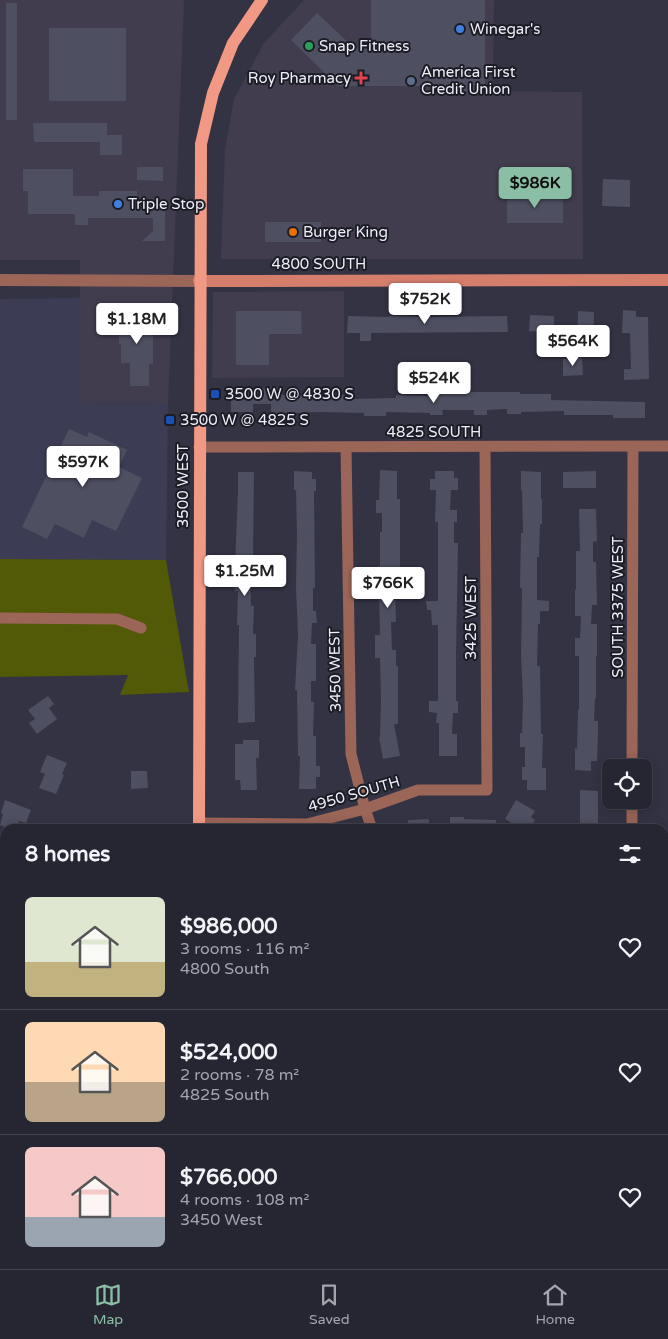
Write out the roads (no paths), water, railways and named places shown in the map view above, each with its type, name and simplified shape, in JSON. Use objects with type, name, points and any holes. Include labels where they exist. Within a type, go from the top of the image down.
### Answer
[{"type":"main road","name":"3500 WEST","points":[[199,824],[201,144],[213,93],[233,43],[262,0]]},
{"type":"main road","name":"4800 SOUTH","points":[[200,281],[668,280]]},
{"type":"street","name":"4800 SOUTH","points":[[0,280],[200,281]]},
{"type":"street","name":"SOUTH 3375 WEST","points":[[632,759],[633,446]]},
{"type":"street","name":"4825 SOUTH","points":[[199,447],[668,446]]},
{"type":"street","name":"3450 WEST","points":[[346,447],[352,754],[370,824]]},
{"type":"street","name":"3425 WEST","points":[[485,447],[487,790]]},
{"type":"street","points":[[0,618],[117,619],[141,628]]},
{"type":"street","name":"4950 SOUTH","points":[[307,824],[365,809],[418,790],[487,790]]},
{"type":"street","points":[[632,809],[632,824]]},
{"type":"place","name":"Winegar's","points":[[460,29]]},
{"type":"place","name":"Snap Fitness","points":[[309,46]]},
{"type":"place","name":"Roy Pharmacy","points":[[361,78]]},
{"type":"place","name":"America First Credit Union","points":[[411,81]]},
{"type":"place","name":"Triple Stop","points":[[118,204]]},
{"type":"place","name":"Burger King","points":[[293,232]]},
{"type":"place","name":"3500 W @ 4830 S","points":[[215,394]]},
{"type":"place","name":"3500 W @ 4825 S","points":[[170,420]]}]
